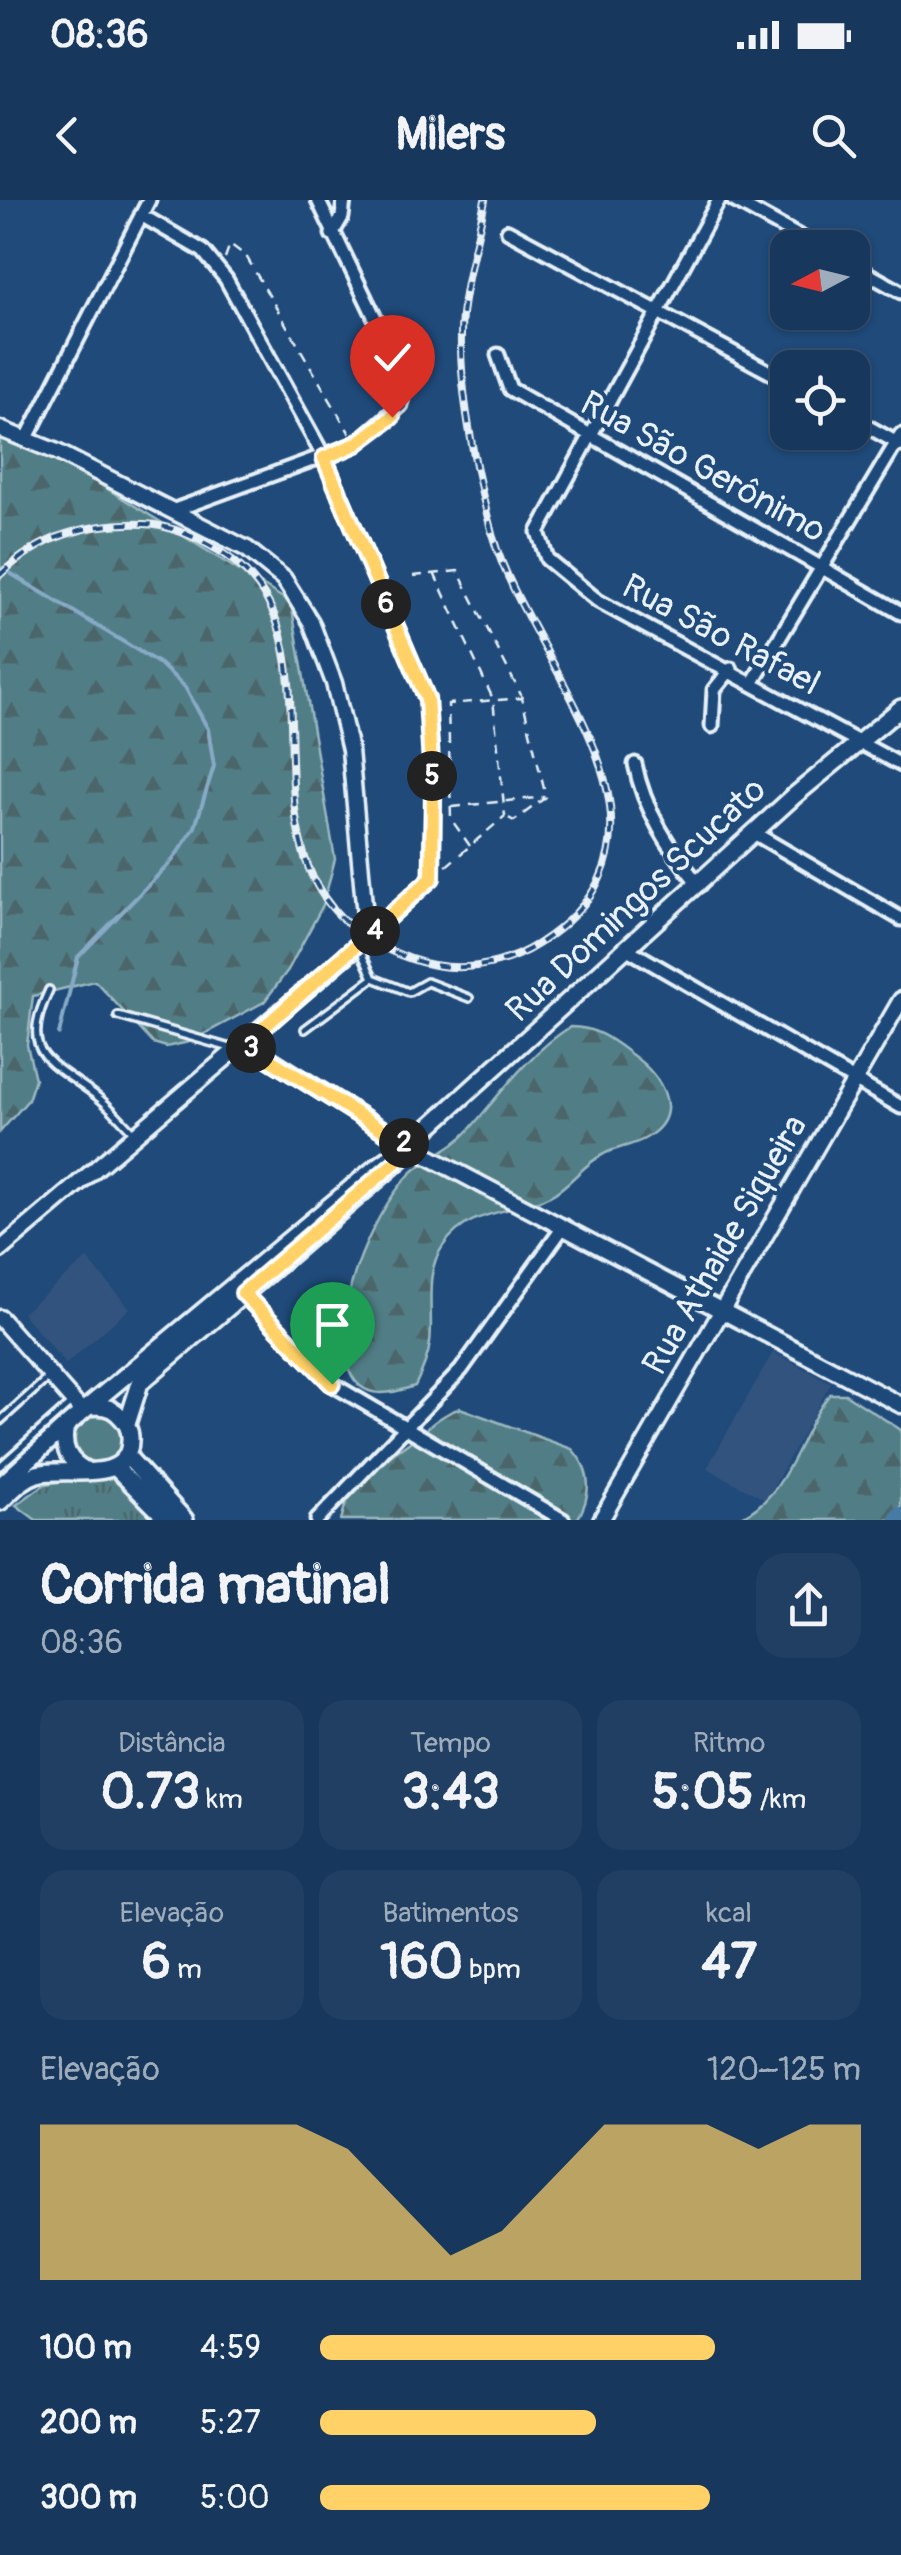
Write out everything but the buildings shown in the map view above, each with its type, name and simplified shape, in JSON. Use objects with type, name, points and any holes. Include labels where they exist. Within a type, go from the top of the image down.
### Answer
[{"type":"main road","name":"Rua Domingos Scucato","points":[[127,1424],[140,1383],[239,1289],[411,1144],[754,833],[901,708]]},
{"type":"main road","name":"Rua Domingos Scucato","points":[[81,1406],[239,1289]]},
{"type":"main road","points":[[0,1486],[66,1426],[81,1406],[111,1409],[127,1424],[130,1440],[121,1462]]},
{"type":"main road","points":[[66,1426],[64,1437],[69,1458],[86,1471]]},
{"type":"main road","points":[[0,1502],[23,1480],[36,1475],[86,1471],[121,1462]]},
{"type":"main road","points":[[121,1462],[168,1520]]},
{"type":"main road","points":[[121,1462],[185,1520]]},
{"type":"street","points":[[26,438],[149,200]]},
{"type":"street","points":[[172,511],[356,444],[401,405],[403,376],[318,200]]},
{"type":"street","points":[[332,234],[342,217],[344,200]]},
{"type":"street","points":[[593,438],[718,200]]},
{"type":"street","points":[[732,200],[787,230]]},
{"type":"street","points":[[0,1250],[241,1047],[432,878],[433,795],[427,699],[324,458],[226,278],[203,251],[140,216]]},
{"type":"street","points":[[508,230],[770,372]]},
{"type":"street","points":[[870,275],[901,292]]},
{"type":"street","name":"Rua São Gerônimo","points":[[498,354],[510,389],[901,613]]},
{"type":"street","points":[[753,682],[900,441],[870,427]]},
{"type":"street","points":[[0,428],[172,511],[259,559],[284,580],[311,622],[334,683],[350,750],[362,942]]},
{"type":"street","name":"Rua São Rafael","points":[[593,438],[538,532],[547,560],[598,600],[901,765]]},
{"type":"street","points":[[712,726],[714,690],[730,669]]},
{"type":"street","points":[[634,764],[640,792],[659,829],[699,885]]},
{"type":"street","points":[[754,833],[901,919]]},
{"type":"street","points":[[629,950],[901,1107]]},
{"type":"street","name":"Rua Athaide Siqueira","points":[[601,1520],[901,1000]]},
{"type":"street","points":[[241,1047],[411,1144],[901,1405]]},
{"type":"street","points":[[317,1520],[461,1370],[564,1226]]},
{"type":"street","points":[[239,1289],[332,1384],[404,1431],[563,1520]]},
{"type":"street","points":[[0,1318],[81,1406]]},
{"type":"lane","points":[[362,942],[373,978]]},
{"type":"lane","points":[[373,978],[409,992],[426,982],[469,998]]},
{"type":"lane","points":[[304,1030],[373,978]]},
{"type":"lane","points":[[48,990],[34,1022],[34,1036],[47,1063],[98,1096],[136,1135]]},
{"type":"lane","points":[[118,1016],[241,1047]]},
{"type":"lane","points":[[0,1421],[50,1376]]},
{"type":"lane","points":[[0,1466],[81,1406]]},
{"type":"path","points":[[226,278],[225,253],[230,244],[246,256],[356,444]]},
{"type":"path","points":[[413,576],[458,570],[522,698],[546,797]]},
{"type":"path","points":[[434,573],[494,699],[505,816]]},
{"type":"path","points":[[470,846],[451,819],[448,704],[522,698]]},
{"type":"path","points":[[451,808],[546,797]]},
{"type":"path","points":[[505,816],[514,821],[546,797]]},
{"type":"path","points":[[432,878],[505,816]]},
{"type":"shaded area","points":[[87,1259],[130,1308],[66,1364],[22,1313]]},
{"type":"shaded area","points":[[773,1352],[831,1383],[766,1500],[707,1468]]},
{"type":"green space","points":[[0,422],[291,603],[335,859],[323,905],[288,970],[264,1002],[189,1042],[166,1047],[153,1043],[95,981],[33,996],[27,1045],[35,1079],[28,1100],[0,1132]]},
{"type":"green space","points":[[570,1027],[603,1035],[651,1072],[665,1094],[667,1106],[659,1128],[636,1143],[597,1158],[550,1196],[479,1218],[454,1233],[433,1268],[430,1343],[415,1386],[387,1393],[362,1388],[350,1372],[344,1349],[344,1324],[356,1269],[380,1216],[409,1175],[462,1137],[529,1061]]},
{"type":"green space","points":[[830,1394],[845,1394],[901,1430],[901,1520],[736,1520],[769,1496],[781,1480]]},
{"type":"green space","points":[[460,1408],[572,1449],[588,1483],[586,1501],[577,1520],[341,1520],[352,1492],[369,1472],[436,1421]]},
{"type":"green space","points":[[98,1416],[114,1423],[121,1439],[114,1455],[98,1462],[82,1455],[75,1439],[82,1423]]},
{"type":"green space","points":[[113,1474],[163,1520],[36,1520],[16,1505],[45,1484]]},
{"type":"waterway","points":[[0,567],[160,664],[185,687],[208,729],[214,766],[195,827],[172,861],[78,957],[59,1034]]},
{"type":"railway","points":[[0,575],[48,541],[84,529],[123,524],[164,527],[221,552],[263,593],[283,644],[297,822],[313,877],[348,924],[411,959],[444,966],[492,963],[538,944],[587,900],[609,852],[609,800],[594,747],[513,587],[493,537],[474,456],[462,368],[462,315],[485,200]]},
{"type":"route","points":[[332,1384],[243,1293],[412,1148],[245,1044],[432,878],[433,795],[427,699],[324,458],[370,436],[392,417]]}]
